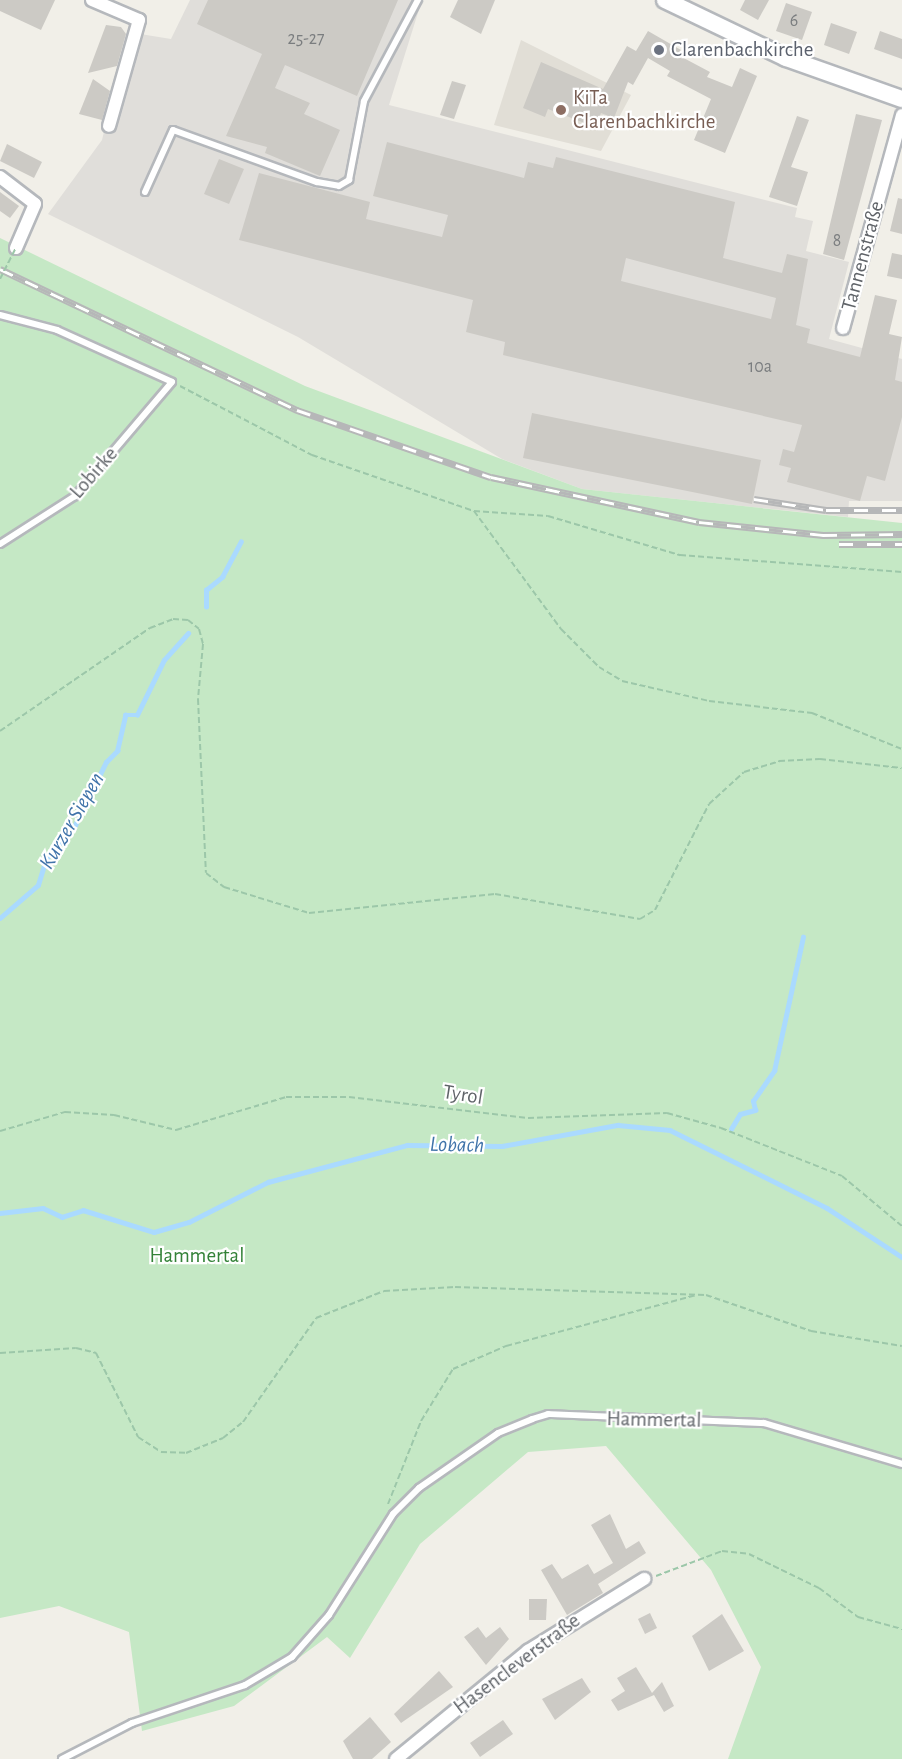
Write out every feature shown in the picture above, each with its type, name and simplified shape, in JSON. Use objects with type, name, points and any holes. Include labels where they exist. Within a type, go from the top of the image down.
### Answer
[{"type":"main road","points":[[665,0],[786,58],[902,99]]},
{"type":"street","points":[[92,0],[139,20],[109,126]]},
{"type":"street","name":"Tannenstraße","points":[[843,328],[902,115]]},
{"type":"street","points":[[0,177],[35,204],[16,248]]},
{"type":"street","name":"Hasencleverstraße","points":[[396,1759],[528,1651],[644,1580]]},
{"type":"lane","points":[[145,192],[173,130],[317,182],[339,186],[349,180],[364,101],[418,0]]},
{"type":"lane","points":[[0,315],[57,330],[172,382]]},
{"type":"lane","name":"Lobirke","points":[[0,544],[75,496],[172,382]]},
{"type":"lane","name":"Hammertal","points":[[62,1759],[132,1723],[245,1685],[292,1657],[329,1615],[393,1514],[419,1488],[498,1433],[532,1419],[548,1414],[764,1423],[902,1464]]},
{"type":"path","points":[[0,279],[16,248]]},
{"type":"path","points":[[172,382],[312,455],[474,511],[548,516],[680,555],[902,572]]},
{"type":"path","points":[[474,511],[561,628],[599,667],[622,681],[709,701],[812,713],[902,749]]},
{"type":"path","points":[[0,731],[150,628],[173,618],[188,620],[199,629],[203,644],[198,699],[206,873],[224,887],[309,913],[495,894],[640,919],[655,910],[709,804],[744,772],[779,761],[820,759],[902,768]]},
{"type":"path","name":"Tyrol","points":[[0,1131],[65,1112],[114,1115],[176,1131],[261,1101],[296,1096],[528,1118],[667,1113],[721,1128],[842,1176],[902,1226]]},
{"type":"path","points":[[0,1353],[76,1348],[96,1353],[138,1437],[162,1452],[186,1453],[223,1438],[243,1422],[316,1318],[357,1298],[455,1287],[699,1294],[811,1331],[902,1346]]},
{"type":"path","points":[[386,1509],[421,1421],[453,1369],[506,1347],[699,1294]]},
{"type":"path","points":[[644,1580],[735,1551],[819,1588],[858,1617],[902,1629]]},
{"type":"shaded area","points":[[190,0],[422,0],[389,105],[797,208],[795,217],[813,221],[806,251],[849,262],[829,339],[902,359],[902,501],[849,501],[848,517],[582,489],[502,459],[298,337],[48,214],[102,140],[128,32],[171,39]]},
{"type":"shaded area","name":"KiTa Clarenbachkirche","points":[[521,40],[631,95],[601,151],[494,125]]},
{"type":"green space","points":[[0,238],[305,386],[582,489],[902,523],[902,1759],[728,1759],[761,1667],[711,1570],[606,1446],[528,1452],[420,1544],[350,1658],[327,1637],[234,1706],[142,1731],[129,1632],[59,1606],[0,1618]]},
{"type":"building","points":[[0,0],[55,0],[41,30],[0,11]]},
{"type":"building","points":[[208,0],[398,0],[357,96],[285,65],[275,88],[310,103],[304,114],[340,130],[320,176],[265,153],[267,147],[226,136],[262,54],[197,24]]},
{"type":"building","points":[[458,0],[495,0],[481,34],[450,17]]},
{"type":"building","points":[[745,0],[769,0],[758,20],[740,10]]},
{"type":"building","points":[[786,3],[812,12],[802,40],[776,31]]},
{"type":"building","points":[[831,23],[857,32],[849,54],[824,45]]},
{"type":"building","points":[[106,25],[121,27],[126,34],[117,66],[88,73]]},
{"type":"building","points":[[648,31],[681,50],[678,55],[710,72],[707,77],[732,87],[740,68],[757,76],[725,153],[694,140],[711,99],[667,76],[670,71],[648,58],[633,85],[628,82],[614,118],[601,113],[595,127],[548,109],[545,117],[523,108],[541,62],[603,89],[627,46],[636,51]]},
{"type":"building","points":[[880,31],[902,39],[902,59],[874,49]]},
{"type":"building","points":[[93,79],[110,91],[102,120],[79,114]]},
{"type":"building","points":[[452,81],[466,85],[454,119],[440,115]]},
{"type":"building","points":[[856,114],[882,120],[844,260],[823,254]]},
{"type":"building","points":[[797,116],[809,120],[791,167],[808,172],[797,206],[769,197]]},
{"type":"building","points":[[387,142],[524,178],[528,162],[553,168],[556,157],[735,202],[723,258],[782,273],[787,254],[808,259],[796,325],[810,329],[807,343],[860,357],[875,295],[897,300],[889,334],[902,337],[895,380],[902,382],[902,417],[885,481],[867,476],[860,501],[787,482],[791,468],[779,465],[783,449],[794,452],[802,425],[503,355],[505,342],[466,332],[473,300],[239,240],[259,173],[370,202],[366,219],[442,237],[448,215],[373,196]],"holes":[[[626,258],[776,298],[771,319],[621,281]]]},
{"type":"building","points":[[7,144],[42,162],[34,178],[0,161]]},
{"type":"building","points":[[219,159],[244,169],[229,204],[204,194]]},
{"type":"building","points":[[0,192],[19,206],[10,218],[0,211]]},
{"type":"building","points":[[898,198],[902,199],[902,234],[890,231]]},
{"type":"building","points":[[892,253],[902,255],[902,279],[887,276]]},
{"type":"building","points":[[532,413],[761,460],[752,504],[523,458]]},
{"type":"building","points":[[610,1514],[626,1549],[639,1541],[646,1553],[598,1584],[603,1593],[567,1615],[541,1570],[552,1564],[562,1579],[588,1564],[594,1574],[613,1563],[591,1525]]},
{"type":"building","points":[[529,1599],[547,1599],[546,1620],[529,1620]]},
{"type":"building","points":[[650,1613],[657,1628],[645,1634],[638,1619]]},
{"type":"building","points":[[722,1614],[744,1651],[709,1671],[692,1636]]},
{"type":"building","points":[[478,1627],[486,1638],[500,1627],[509,1639],[486,1665],[464,1637]]},
{"type":"building","points":[[636,1667],[652,1693],[662,1682],[674,1706],[664,1712],[654,1695],[618,1711],[611,1700],[625,1691],[617,1678]]},
{"type":"building","points":[[439,1671],[453,1687],[401,1723],[394,1714]]},
{"type":"building","points":[[582,1678],[591,1692],[555,1720],[542,1699]]},
{"type":"building","points":[[370,1717],[391,1742],[372,1759],[353,1759],[343,1741]]},
{"type":"building","points":[[503,1720],[513,1734],[480,1757],[470,1743]]},
{"type":"waterway","name":"Kurzer Siepen","points":[[206,607],[206,590],[222,577],[241,542]]},
{"type":"waterway","name":"Kurzer Siepen","points":[[0,918],[38,885],[46,859],[75,825],[106,762],[117,751],[125,715],[137,715],[164,660],[188,633]]},
{"type":"waterway","points":[[731,1129],[740,1114],[755,1110],[753,1101],[774,1071],[803,937]]},
{"type":"waterway","name":"Lobach","points":[[0,1213],[43,1208],[62,1217],[83,1210],[154,1232],[189,1222],[268,1182],[407,1145],[502,1146],[618,1125],[670,1130],[827,1208],[902,1257]]},
{"type":"railway","points":[[0,269],[297,410],[491,477],[699,522],[823,535],[902,534]]},
{"type":"railway","points":[[754,499],[826,510],[902,510]]},
{"type":"railway","points":[[839,544],[902,544]]},
{"type":"place","name":"Clarenbachkirche","points":[[659,50]]},
{"type":"place","name":"KiTa Clarenbachkirche","points":[[561,110]]}]
